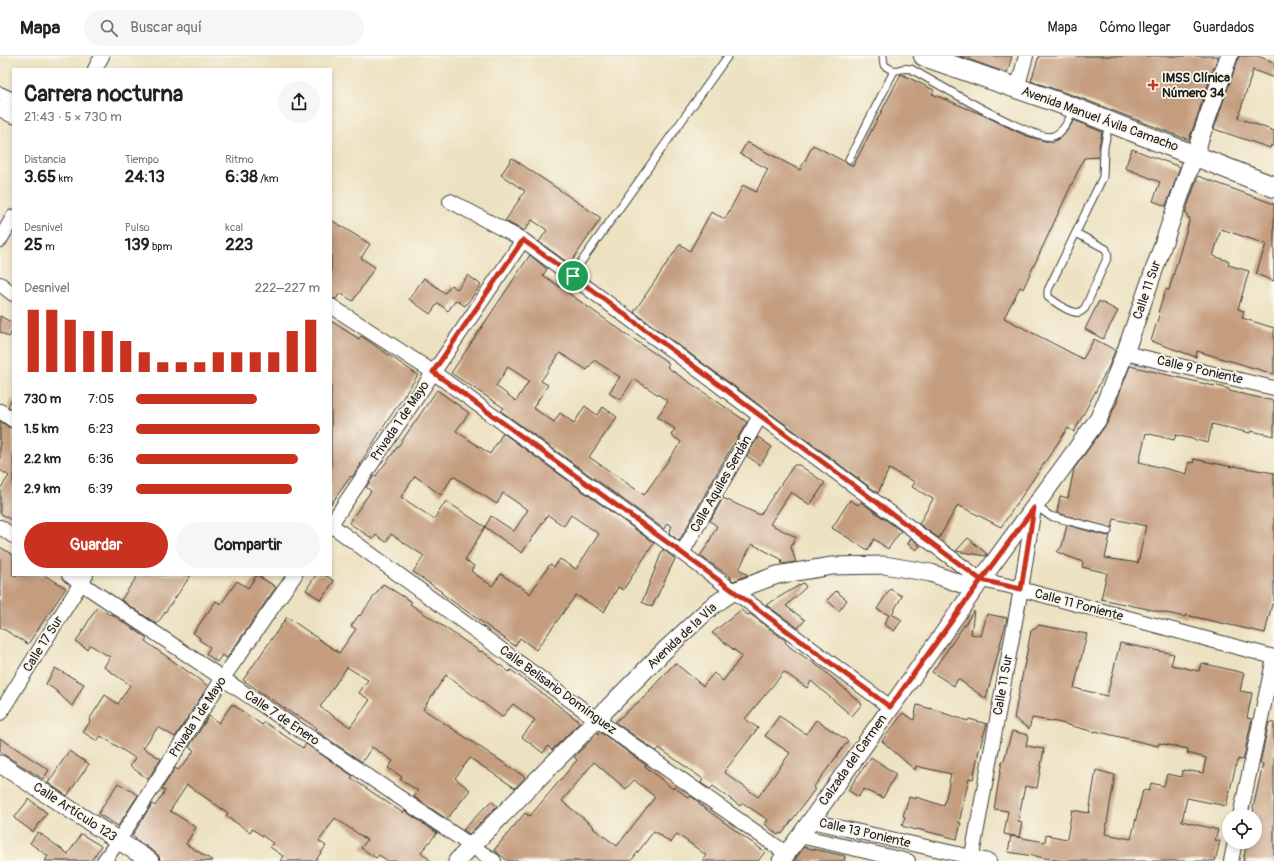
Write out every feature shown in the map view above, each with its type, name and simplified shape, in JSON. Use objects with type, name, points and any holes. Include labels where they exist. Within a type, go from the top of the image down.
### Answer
[{"type":"main road","name":"Avenida Manuel Ávila Camacho","points":[[924,56],[1074,108],[1274,187]]},
{"type":"street","points":[[96,68],[102,56]]},
{"type":"street","points":[[1017,89],[1026,56]]},
{"type":"street","name":"Calle 11 Sur","points":[[1023,523],[1099,418],[1125,353],[1229,56]]},
{"type":"street","points":[[0,94],[12,100]]},
{"type":"street","points":[[0,109],[12,115]]},
{"type":"street","name":"Calle 11 Poniente","points":[[450,201],[523,240],[573,276],[760,416],[978,584],[1021,589],[1274,657]]},
{"type":"street","points":[[0,240],[12,220]]},
{"type":"street","name":"Privada 1 de Mayo","points":[[332,523],[523,240]]},
{"type":"street","points":[[0,284],[12,293]]},
{"type":"street","points":[[332,307],[433,372],[734,591],[890,707]]},
{"type":"street","name":"Calle 9 Poniente","points":[[1125,353],[1274,388]]},
{"type":"street","points":[[0,411],[12,419]]},
{"type":"street","name":"Calle Aquiles Serdán","points":[[682,553],[760,416]]},
{"type":"street","name":"Calle 11 Sur","points":[[971,859],[1035,507]]},
{"type":"street","name":"Calzada del Carmen","points":[[784,857],[1023,523]]},
{"type":"street","name":"Calle Belisario Domínguez","points":[[332,525],[784,857]]},
{"type":"street","points":[[0,527],[12,535]]},
{"type":"street","name":"Avenida de la Vía","points":[[457,861],[665,650],[707,610],[734,591],[777,575],[832,566],[884,565],[931,573],[978,584]]},
{"type":"street","name":"Calle 7 de Enero","points":[[73,576],[84,579],[223,678],[494,861]]},
{"type":"street","name":"Privada 1 de Mayo","points":[[104,861],[223,678],[294,576]]},
{"type":"street","name":"Calle 17 Sur","points":[[0,713],[84,579]]},
{"type":"street","points":[[1241,809],[1274,657]]},
{"type":"street","name":"Calle Artículo 123","points":[[0,764],[150,861]]},
{"type":"street","name":"Calle 13 Poniente","points":[[811,821],[971,859],[989,861]]},
{"type":"street","name":"Calle 13 Poniente","points":[[800,836],[908,861]]},
{"type":"street","points":[[1230,861],[1233,849]]},
{"type":"lane","points":[[573,276],[581,262],[728,56]]},
{"type":"lane","points":[[883,56],[884,65],[894,71],[908,68],[911,69],[959,97],[1008,122],[1046,137],[1054,136],[1060,132],[1070,118],[1074,108]]},
{"type":"lane","points":[[849,159],[894,71]]},
{"type":"lane","points":[[1076,233],[1106,249],[1108,256],[1085,308],[1080,312],[1074,313],[1048,297],[1048,290],[1076,233],[1104,177],[1104,147],[1109,122]]},
{"type":"lane","points":[[1035,507],[1050,516],[1108,531]]},
{"type":"building","points":[[959,56],[1012,56],[1007,73]]},
{"type":"building","points":[[1039,56],[1218,56],[1189,140],[1078,97],[1031,81]]},
{"type":"building","points":[[1239,56],[1257,56],[1274,62],[1274,78],[1253,70],[1238,118],[1274,131],[1274,146],[1271,145],[1270,148],[1214,129]]},
{"type":"building","points":[[901,74],[934,90],[932,94],[983,115],[1024,135],[1041,140],[1052,143],[1064,135],[1074,120],[1102,132],[1099,146],[1099,157],[1084,158],[1023,289],[1020,287],[1004,318],[1083,359],[1094,339],[1115,350],[1109,366],[1074,432],[1068,428],[1001,527],[958,505],[939,538],[919,524],[933,499],[912,487],[915,482],[889,469],[878,493],[634,312],[680,244],[690,251],[711,212],[725,219],[743,185],[756,192],[768,169],[740,154],[747,142],[800,170],[813,145],[853,166]]},
{"type":"building","points":[[1132,149],[1180,167],[1166,206],[1153,201],[1160,182],[1125,168]]},
{"type":"building","points":[[512,158],[601,218],[570,264],[539,242],[547,230],[532,220],[524,231],[505,221],[525,191],[501,175]]},
{"type":"building","points":[[1198,176],[1274,204],[1274,281],[1256,274],[1266,244],[1221,229],[1213,256],[1229,261],[1228,265],[1249,271],[1238,309],[1244,311],[1242,318],[1274,328],[1274,374],[1197,351],[1196,357],[1151,341],[1160,312],[1158,312],[1166,289],[1169,290],[1190,218],[1187,217],[1187,214],[1185,213]]},
{"type":"building","points":[[332,221],[370,244],[361,258],[375,267],[353,301],[340,293],[336,299],[332,298]]},
{"type":"building","points":[[530,255],[547,269],[543,275],[669,363],[667,367],[747,422],[679,541],[669,533],[672,526],[667,523],[664,529],[501,411],[504,408],[451,373]],"holes":[[[560,353],[587,370],[594,360],[620,377],[609,393],[620,400],[634,379],[668,401],[657,417],[675,429],[671,435],[681,442],[644,495],[589,457],[617,417],[603,407],[597,415],[585,406],[574,423],[560,413],[554,422],[533,408],[548,385],[541,381]],[[508,367],[529,381],[516,401],[496,386]]]},
{"type":"building","points":[[468,275],[481,285],[465,306],[456,300],[448,311],[438,303],[430,314],[409,299],[424,278],[445,293],[451,285],[457,289]]},
{"type":"building","points":[[1099,301],[1118,311],[1103,339],[1085,329]]},
{"type":"building","points":[[0,316],[12,322],[12,332],[9,337],[0,332]]},
{"type":"building","points":[[332,322],[359,339],[361,336],[418,375],[380,432],[360,464],[361,465],[352,477],[351,476],[332,503]]},
{"type":"building","points":[[1130,366],[1214,385],[1229,389],[1229,391],[1274,401],[1274,436],[1251,431],[1250,433],[1212,424],[1208,443],[1176,435],[1174,440],[1146,433],[1139,462],[1187,474],[1189,462],[1193,463],[1194,459],[1274,473],[1274,605],[1272,604],[1265,633],[1186,615],[1185,617],[1101,599],[1107,573],[1082,567],[1083,562],[1057,552],[1062,546],[1067,525],[1107,536],[1110,535],[1105,558],[1138,563],[1146,526],[1114,519],[1112,528],[1057,513],[1060,496],[1068,498],[1074,469],[1108,422],[1117,403]]},
{"type":"building","points":[[437,390],[469,413],[456,431],[490,454],[503,433],[654,543],[623,590],[618,587],[604,612],[576,595],[536,650],[520,638],[515,646],[413,572],[424,556],[391,534],[386,542],[376,535],[373,539],[349,523],[371,491],[366,487],[399,445]],"holes":[[[415,476],[441,495],[453,476],[497,504],[503,493],[528,510],[514,531],[491,516],[485,527],[446,501],[434,519],[401,497]],[[548,515],[564,526],[571,515],[599,534],[576,569],[560,559],[554,567],[550,564],[530,594],[501,574],[492,586],[471,571],[474,566],[465,560],[485,527],[522,553]]]},
{"type":"building","points":[[12,399],[12,409],[8,406]]},
{"type":"building","points":[[0,421],[8,427],[12,428],[12,520],[0,513],[0,489],[9,476],[0,470]]},
{"type":"building","points":[[758,437],[772,447],[760,465],[747,456]]},
{"type":"building","points":[[794,465],[799,465],[825,483],[810,505],[791,492],[770,524],[796,537],[791,547],[796,562],[782,564],[781,559],[752,544],[739,569],[748,575],[733,581],[730,578],[731,577],[700,556],[717,526],[710,521],[723,498],[760,515]]},
{"type":"building","points":[[850,500],[858,505],[861,502],[901,531],[888,549],[874,539],[868,550],[832,528]]},
{"type":"building","points":[[911,538],[920,546],[916,550],[908,544]]},
{"type":"building","points":[[968,538],[987,554],[986,556],[956,551]]},
{"type":"building","points":[[0,547],[12,554],[12,576],[46,576],[66,588],[28,644],[0,627]]},
{"type":"building","points":[[663,549],[675,559],[652,607],[642,602]]},
{"type":"building","points":[[137,576],[190,576],[157,624],[121,600]]},
{"type":"building","points":[[256,576],[276,587],[227,658],[222,655],[217,662],[206,654],[210,647],[199,640],[200,638],[193,633],[216,601],[221,604],[237,581],[248,588]]},
{"type":"building","points":[[315,576],[326,576],[334,581],[321,600],[306,590]]},
{"type":"building","points":[[803,583],[806,587],[786,606],[805,620],[798,628],[766,605]]},
{"type":"building","points":[[383,584],[412,602],[410,604],[481,652],[482,651],[509,672],[511,670],[580,722],[552,750],[548,746],[543,753],[522,737],[535,720],[513,704],[502,717],[446,675],[423,709],[525,777],[515,788],[470,758],[455,778],[470,790],[447,819],[414,797],[418,791],[400,779],[402,777],[388,768],[393,761],[372,747],[362,762],[315,730],[317,728],[297,715],[296,716],[243,680],[287,617],[339,653],[356,629],[351,626],[359,615],[360,616]],"holes":[[[347,667],[368,680],[359,693],[370,700],[350,727],[320,707]]]},
{"type":"building","points":[[890,589],[902,596],[892,614],[902,620],[894,631],[884,624],[889,615],[877,609]]},
{"type":"building","points":[[836,591],[847,600],[839,611],[827,600]]},
{"type":"building","points":[[97,607],[110,615],[111,614],[147,638],[145,641],[208,686],[175,737],[158,727],[143,748],[161,759],[148,779],[130,766],[135,758],[101,736],[97,741],[83,732],[105,695],[118,704],[130,685],[104,667],[110,657],[90,645],[87,649],[76,642]]},
{"type":"building","points":[[741,610],[748,615],[750,614],[786,641],[785,642],[791,648],[821,668],[862,704],[852,716],[811,681],[807,688],[784,672],[745,719],[758,728],[724,772],[758,797],[790,753],[765,736],[779,716],[806,734],[816,720],[848,741],[813,788],[815,789],[782,834],[780,833],[778,835],[765,824],[768,820],[743,803],[740,806],[713,786],[710,789],[701,783],[703,779],[659,748],[656,751],[615,722],[650,692],[649,691],[675,663],[703,686],[714,673],[723,681],[742,656],[712,633]]},
{"type":"building","points":[[974,611],[971,634],[981,636],[987,614],[1007,618],[986,699],[958,679],[954,686],[932,672]]},
{"type":"building","points":[[1039,625],[1087,634],[1074,688],[1107,696],[1120,643],[1174,654],[1171,665],[1199,671],[1201,663],[1244,673],[1240,691],[1252,693],[1247,718],[1252,719],[1243,760],[1238,759],[1237,761],[1226,806],[1187,798],[1182,821],[1218,830],[1215,840],[1220,841],[1215,861],[1064,861],[1008,852],[1011,836],[1045,842],[1046,835],[1067,839],[1072,810],[1089,813],[1096,770],[1115,775],[1105,834],[1131,839],[1143,790],[1149,791],[1151,783],[1164,786],[1167,774],[1182,777],[1183,770],[1203,773],[1206,758],[1187,753],[1188,749],[1159,743],[1158,746],[1057,722],[1032,718],[1029,729],[1014,718],[1031,631]]},
{"type":"building","points":[[55,668],[84,684],[72,706],[54,689],[46,684]]},
{"type":"building","points":[[232,704],[262,725],[264,722],[303,748],[306,744],[353,776],[351,778],[403,813],[405,811],[437,833],[421,852],[431,861],[388,861],[379,855],[376,858],[361,848],[367,840],[335,818],[319,841],[326,846],[315,861],[280,861],[283,856],[270,847],[273,843],[252,829],[250,832],[226,816],[228,813],[187,785],[170,811],[196,827],[186,844],[213,861],[160,861],[159,856],[156,853],[132,836],[152,804],[155,806],[165,791],[162,789],[175,768],[178,770],[193,752],[194,750],[189,747],[209,716],[219,723]]},
{"type":"building","points":[[917,705],[968,721],[969,719],[987,724],[979,750],[973,779],[969,778],[957,839],[902,826],[905,817],[903,816],[909,797],[916,799],[916,797],[944,806],[951,774],[916,766],[915,770],[882,741],[903,713],[914,720]]},
{"type":"building","points":[[1269,722],[1274,723],[1274,861],[1243,861],[1246,849],[1262,849],[1262,809],[1253,808],[1263,764],[1260,764]]},
{"type":"building","points":[[1012,731],[1028,735],[1026,746],[1044,749],[1037,788],[1025,786],[1018,821],[1022,822],[1019,837],[1004,834],[1008,811],[994,809],[1002,761],[1004,761]]},
{"type":"building","points":[[600,732],[646,765],[645,766],[673,789],[674,787],[689,798],[691,796],[700,803],[699,804],[765,852],[758,861],[702,861],[706,855],[677,834],[671,843],[654,831],[631,861],[508,861],[494,850],[525,813],[530,816],[577,760],[574,757],[597,734],[598,735]],"holes":[[[594,762],[626,789],[634,780],[655,797],[617,846],[593,828],[594,827],[562,801]]]},
{"type":"building","points":[[0,738],[49,770],[43,779],[0,752]]},
{"type":"building","points":[[69,751],[89,764],[67,796],[48,783]]},
{"type":"building","points":[[871,757],[896,774],[883,798],[864,789],[858,797],[848,790]]},
{"type":"building","points":[[118,783],[138,795],[118,826],[98,814]]},
{"type":"building","points":[[29,799],[47,813],[33,832],[14,818]]},
{"type":"building","points":[[491,801],[497,806],[469,834],[463,830]]},
{"type":"building","points":[[38,832],[68,854],[81,834],[101,846],[91,861],[45,861],[48,856],[30,843]]},
{"type":"building","points":[[804,847],[845,856],[844,861],[794,861]]},
{"type":"place","name":"IMSS Clínica Número 34","points":[[1153,85]]},
{"type":"route","points":[[573,276],[523,240],[433,372],[734,591],[890,707],[981,580],[1034,508],[1021,589],[981,580],[573,276]]}]
